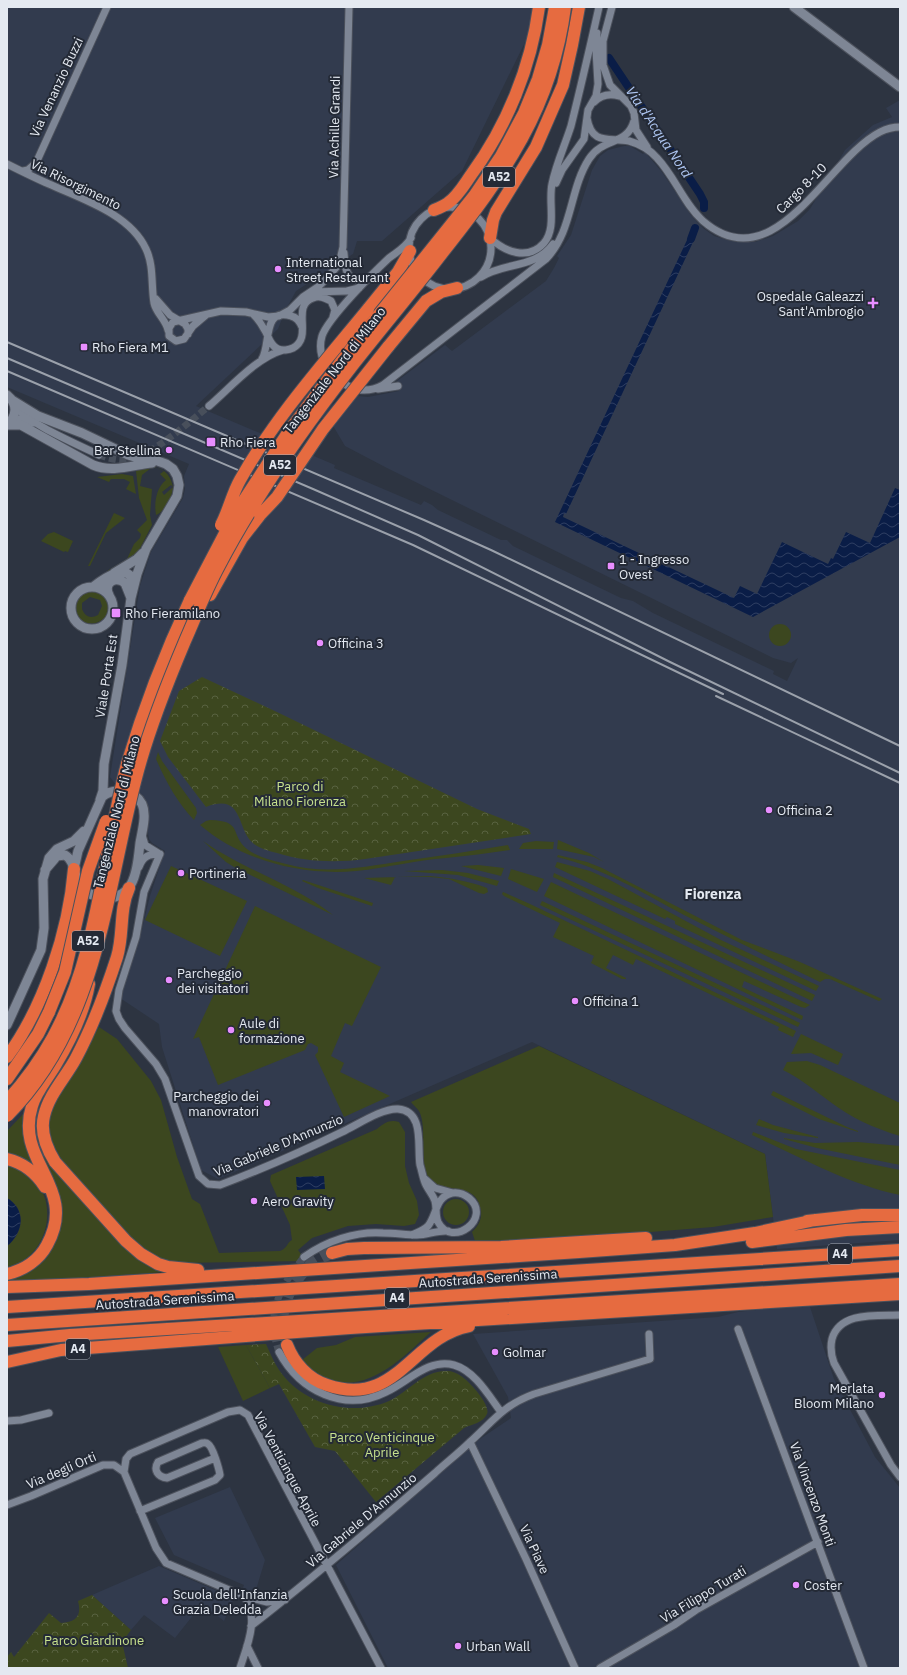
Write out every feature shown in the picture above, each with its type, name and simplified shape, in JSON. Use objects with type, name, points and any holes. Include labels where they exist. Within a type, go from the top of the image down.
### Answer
[{"type":"highway","points":[[434,210],[448,203],[458,194],[484,158],[507,115],[526,69],[538,21],[539,7]]},
{"type":"highway","name":"Tangenziale Nord di Milano","points":[[7,1101],[26,1078],[45,1051],[61,1022],[73,992],[88,944],[115,813],[127,764],[153,686],[190,600],[235,514],[289,431],[340,363],[474,196],[501,156],[522,118],[538,79],[548,45],[555,7]]},
{"type":"highway","name":"Tangenziale Nord di Milano","points":[[7,1116],[29,1091],[52,1059],[73,1018],[94,961],[126,820],[142,759],[161,699],[217,568],[245,518],[296,441],[335,388],[478,208],[513,156],[531,123],[546,88],[554,64],[565,7]]},
{"type":"highway","points":[[490,238],[496,212],[536,147],[563,85],[579,7]]},
{"type":"highway","points":[[190,600],[203,560],[225,518],[240,480],[286,411],[398,272],[410,251]]},
{"type":"highway","points":[[194,619],[215,588],[242,538],[277,497],[323,429],[388,347],[426,301],[441,292],[457,288]]},
{"type":"highway","points":[[7,1079],[38,1034],[49,1012],[65,972],[91,863],[104,829],[110,805],[127,764]]},
{"type":"highway","points":[[8,1056],[28,1024],[50,973],[69,903],[74,869]]},
{"type":"highway","points":[[129,888],[123,906],[118,955],[90,1031],[75,1059],[50,1099],[44,1116],[44,1133],[48,1149],[55,1162],[126,1241],[141,1254],[158,1264],[191,1270],[255,1267],[325,1268]]},
{"type":"highway","points":[[7,1274],[23,1269],[40,1255],[49,1242],[54,1228],[51,1200],[36,1169],[29,1137],[29,1122],[32,1106],[40,1089],[61,1056],[86,1003],[94,961]]},
{"type":"highway","points":[[7,1159],[36,1169]]},
{"type":"highway","points":[[332,1254],[360,1248],[501,1247],[715,1234],[748,1231],[815,1220],[862,1215],[900,1215]]},
{"type":"highway","points":[[7,1292],[89,1284],[579,1252],[700,1242],[784,1228],[815,1220]]},
{"type":"highway","points":[[579,1252],[635,1251],[717,1246],[825,1232],[900,1227]]},
{"type":"highway","name":"Autostrada Serenissima","points":[[7,1307],[900,1250]]},
{"type":"highway","name":"Autostrada Serenissima","points":[[7,1324],[900,1266]]},
{"type":"highway","points":[[7,1287],[89,1284]]},
{"type":"highway","points":[[7,1341],[70,1336],[149,1338],[900,1284]]},
{"type":"highway","points":[[7,1349],[57,1340],[149,1338],[350,1328],[900,1294]]},
{"type":"highway","points":[[283,1349],[300,1367],[317,1380],[339,1389],[362,1390],[392,1378],[430,1344],[454,1330],[470,1326],[509,1323],[565,1315]]},
{"type":"highway","name":"A4","points":[[7,1362],[61,1350],[149,1338]]},
{"type":"street","name":"Via Venanzio Buzzi","points":[[23,171],[28,170],[36,163],[107,7]]},
{"type":"street","name":"Via Achille Grandi","points":[[349,7],[343,247],[346,270],[349,276],[358,281],[369,277]]},
{"type":"street","points":[[368,390],[383,385],[546,259],[557,247],[566,226],[578,183],[588,160],[600,147],[627,134],[632,128],[634,121],[634,113],[631,106],[613,90],[607,79],[603,65],[602,41],[612,7]]},
{"type":"street","points":[[794,7],[900,87]]},
{"type":"street","points":[[550,205],[554,189],[562,170],[584,138],[588,110],[596,96],[598,84],[596,50],[600,22],[599,9]]},
{"type":"street","points":[[398,386],[368,390],[348,386],[339,380],[326,367],[320,346],[322,335],[331,321],[360,286],[389,258],[402,249],[411,238],[420,221],[434,210],[447,207],[460,208],[472,212],[482,221],[490,238],[498,245],[512,252],[527,253],[539,248],[547,239],[550,233],[552,183],[574,113],[599,9]]},
{"type":"street","points":[[592,103],[605,95],[613,94],[620,96]]},
{"type":"street","points":[[587,118],[593,133],[602,139],[634,142],[651,152]]},
{"type":"street","points":[[634,121],[639,136],[651,152]]},
{"type":"street","name":"Cargo 8-10","points":[[651,152],[665,167],[688,203],[702,220],[726,235],[747,237],[766,233],[783,224],[802,207],[861,144],[880,131],[900,126]]},
{"type":"street","name":"Via Risorgimento","points":[[7,164],[106,211],[131,228],[140,238],[149,257],[155,306],[165,321],[168,331]]},
{"type":"street","points":[[411,238],[410,251],[413,264],[420,275],[431,283],[444,288],[457,288],[476,280],[491,271],[535,260],[552,246],[566,226]]},
{"type":"street","points":[[476,280],[488,265],[490,256],[490,238]]},
{"type":"street","name":"Via Achille Grandi","points":[[279,316],[290,310],[303,296],[318,287],[337,266],[343,247]]},
{"type":"street","points":[[310,292],[347,292],[360,286]]},
{"type":"street","points":[[154,295],[166,312],[187,326],[187,335]]},
{"type":"street","points":[[209,406],[261,361],[272,354],[294,348],[299,344],[302,339],[303,307],[308,300],[315,297],[324,298],[333,304],[335,310],[331,321]]},
{"type":"street","points":[[206,315],[193,326],[182,340],[175,341],[170,336],[168,331],[172,323],[206,315],[227,311],[246,312],[268,317],[290,315],[301,324],[302,329]]},
{"type":"street","points":[[253,314],[274,346],[285,350]]},
{"type":"street","points":[[261,361],[266,351],[268,326],[279,316]]},
{"type":"street","points":[[9,424],[15,412],[11,400]]},
{"type":"street","points":[[11,400],[20,412],[41,426],[99,455]]},
{"type":"street","points":[[11,400],[38,416],[82,433],[128,455],[155,460],[166,464]]},
{"type":"street","points":[[9,424],[18,419],[41,426]]},
{"type":"street","points":[[9,424],[21,425],[93,465],[102,468],[113,469],[152,463],[166,464]]},
{"type":"street","name":"Viale Porta Est","points":[[74,869],[76,856],[100,800],[104,786],[104,764],[122,665],[134,585],[146,549],[178,492],[179,485],[177,476],[173,469],[166,464]]},
{"type":"street","points":[[93,587],[140,556],[146,549]]},
{"type":"street","points":[[112,574],[121,572],[127,574],[132,578],[134,585]]},
{"type":"street","points":[[110,597],[102,589],[93,587],[84,588],[79,591],[72,601],[71,614],[80,625],[87,628],[96,628],[107,622],[111,617],[113,610],[110,597],[107,589],[108,585],[113,580],[118,580],[125,583],[130,592],[131,598]]},
{"type":"street","name":"Viale Porta Est","points":[[104,764],[110,785],[116,790]]},
{"type":"street","points":[[100,800],[104,794],[116,790],[130,793],[141,803],[144,814],[136,875]]},
{"type":"street","points":[[7,1025],[41,950],[44,928],[43,884],[49,858],[60,846],[74,841],[88,827]]},
{"type":"street","points":[[142,832],[145,845],[160,854]]},
{"type":"street","points":[[45,870],[55,857],[59,855],[67,856],[74,869],[76,879],[85,892],[96,896],[116,897],[121,895],[129,888],[140,863],[144,858],[150,854],[160,854]]},
{"type":"street","name":"Via Gabriele D'Annunzio","points":[[160,854],[144,892],[136,935],[119,990],[116,1011],[125,1028],[153,1060],[165,1079],[197,1173],[201,1180],[210,1185],[220,1185],[341,1133],[380,1114],[398,1109],[409,1113],[414,1117],[417,1124],[420,1163],[424,1178],[434,1200],[436,1210]]},
{"type":"street","points":[[304,1256],[329,1242],[357,1235],[376,1233],[412,1235],[425,1234],[435,1231],[454,1232],[466,1230],[474,1221],[476,1216],[476,1210],[470,1199],[460,1193],[435,1188],[424,1178]]},
{"type":"street","points":[[412,1235],[421,1231],[427,1226],[436,1210],[438,1203],[443,1197],[454,1193]]},
{"type":"street","points":[[436,1210],[438,1221],[444,1229],[449,1231]]},
{"type":"street","points":[[900,1315],[859,1317],[848,1320],[841,1324],[836,1330],[833,1336],[831,1350],[834,1364],[891,1465],[900,1477]]},
{"type":"street","name":"Via Vincenzo Monti","points":[[738,1329],[864,1668]]},
{"type":"street","name":"Via Gabriele D'Annunzio","points":[[251,1626],[285,1600],[470,1442],[501,1412],[518,1400],[528,1396],[650,1359],[649,1334]]},
{"type":"street","points":[[283,1349],[292,1372],[307,1386],[319,1393],[346,1400],[368,1398],[385,1393],[421,1370],[434,1365],[443,1364],[456,1366],[467,1372],[476,1380],[501,1412]]},
{"type":"street","name":"Via Venticinque Aprile","points":[[124,1472],[126,1459],[130,1454],[228,1412],[240,1410],[248,1415],[381,1668]]},
{"type":"street","points":[[7,1421],[21,1420],[49,1413]]},
{"type":"street","points":[[140,1511],[215,1480],[220,1475],[215,1458],[211,1447],[206,1442],[202,1442],[158,1462],[156,1468],[157,1472],[163,1478],[171,1477],[215,1458]]},
{"type":"street","name":"Via Piave","points":[[470,1442],[526,1559],[575,1668]]},
{"type":"street","name":"Via degli Orti","points":[[7,1505],[103,1465],[114,1465],[124,1472]]},
{"type":"street","points":[[124,1472],[156,1548],[166,1563],[243,1596],[267,1602],[285,1600]]},
{"type":"street","name":"Via Filippo Turati","points":[[600,1668],[674,1625],[696,1610],[818,1542]]},
{"type":"street","points":[[240,1668],[251,1626],[250,1609],[248,1602],[243,1596]]},
{"type":"street","points":[[247,1646],[258,1668]]},
{"type":"shaded area","points":[[7,7],[533,7],[529,34],[462,171],[382,241],[357,241],[353,254],[296,291],[285,311],[278,329],[196,406],[335,465],[334,468],[421,505],[424,501],[438,510],[501,540],[507,540],[513,546],[621,598],[633,601],[653,613],[774,671],[773,674],[787,681],[798,658],[791,663],[773,658],[387,468],[345,446],[332,424],[318,415],[346,395],[355,399],[358,396],[368,397],[399,391],[397,381],[445,345],[452,351],[546,281],[559,258],[557,256],[571,235],[592,170],[600,156],[608,150],[630,146],[643,154],[645,152],[662,172],[691,215],[703,228],[714,236],[731,241],[755,242],[773,236],[798,221],[810,209],[845,150],[873,125],[892,117],[886,108],[900,100],[900,1240],[777,1249],[765,1154],[532,1042],[218,1179],[201,1170],[162,1047],[159,1024],[120,998],[165,851],[152,843],[149,839],[148,808],[142,796],[131,788],[116,785],[110,777],[140,586],[151,552],[183,498],[185,489],[184,476],[189,464],[7,387]]},
{"type":"shaded area","points":[[809,1304],[834,1379],[875,1457],[900,1488],[900,1668],[388,1668],[336,1565],[477,1441],[511,1418],[508,1397],[473,1334],[718,1317],[738,1312]]},
{"type":"shaded area","points":[[230,1487],[265,1560],[255,1593],[243,1588],[244,1585],[174,1555],[155,1518]]},
{"type":"shaded area","name":"Scuola dell'Infanzia Grazia Deledda","points":[[159,1566],[234,1598],[224,1621],[202,1604],[175,1638],[144,1615],[131,1630],[92,1595]]},
{"type":"green space","points":[[146,467],[151,467],[156,468],[151,468],[142,475],[140,486],[152,489],[150,515],[152,525],[137,554],[108,573],[107,571],[127,559],[134,544],[140,538],[141,534],[137,530],[147,520],[139,498],[136,471]]},
{"type":"green space","points":[[164,471],[170,477],[172,482],[173,487],[173,490],[165,507],[159,514],[156,515],[156,496],[160,487],[166,480],[160,474]],"holes":[[[171,485],[173,487],[164,495],[162,492]]]},
{"type":"green space","points":[[122,474],[133,476],[136,494],[126,489],[130,482],[124,479],[111,479],[109,482],[97,477]]},
{"type":"green space","points":[[114,513],[125,518],[106,533],[90,566],[88,566]]},
{"type":"green space","points":[[54,532],[73,541],[68,552],[64,552],[41,541],[48,534]]},
{"type":"green space","points":[[90,591],[94,591],[98,592],[107,599],[109,607],[106,616],[103,619],[91,624],[84,622],[80,618],[76,606],[82,595]],"holes":[[[90,597],[100,600],[102,606],[98,615],[91,617],[85,614],[82,609],[82,603]]]},
{"type":"green space","points":[[776,624],[784,624],[791,631],[791,639],[784,646],[776,646],[769,639],[769,631]]},
{"type":"green space","name":"Parco di Milano Fiorenza","points":[[202,677],[477,809],[529,829],[531,834],[343,861],[310,860],[288,856],[259,847],[248,838],[234,809],[227,805],[219,804],[206,807],[168,757],[160,741],[179,691]]},
{"type":"green space","points":[[158,752],[162,761],[196,808],[197,813],[194,820],[182,806],[168,784],[156,759]]},
{"type":"green space","points":[[210,820],[228,823],[232,826],[238,838],[247,849],[256,854],[286,864],[315,869],[344,869],[508,845],[510,850],[424,860],[356,871],[315,871],[274,863],[254,857],[234,848],[217,838],[200,825]]},
{"type":"green space","points":[[558,840],[589,853],[604,862],[594,857],[557,849]]},
{"type":"green space","points":[[203,841],[235,860],[302,894],[333,915],[234,867],[226,862]]},
{"type":"green space","points":[[536,841],[554,842],[553,849],[519,849],[523,843]]},
{"type":"green space","points":[[558,855],[587,862],[602,868],[742,940],[800,962],[882,999],[879,1001],[830,979],[825,979],[820,982],[701,924],[607,874],[557,857]]},
{"type":"green space","points":[[557,862],[590,871],[608,879],[721,940],[819,986],[816,991],[675,924],[675,921],[667,917],[665,919],[555,867]]},
{"type":"green space","points":[[478,865],[504,868],[501,876],[461,866]]},
{"type":"green space","points":[[171,866],[247,901],[220,956],[145,920]]},
{"type":"green space","points":[[511,869],[544,879],[537,892],[508,879]]},
{"type":"green space","points":[[442,870],[468,873],[499,881],[497,886],[458,875],[404,871]]},
{"type":"green space","points":[[554,873],[815,995],[812,1001],[553,877]]},
{"type":"green space","points":[[430,876],[452,879],[473,883],[487,888],[488,892],[484,894],[479,893],[449,879],[430,877],[397,877]]},
{"type":"green space","points":[[395,877],[391,885],[364,878]]},
{"type":"green space","points":[[303,880],[373,903],[372,906],[318,888],[302,881]]},
{"type":"green space","points":[[551,882],[810,1005],[805,1008],[801,1007],[744,981],[742,987],[803,1016],[802,1020],[544,896]]},
{"type":"green space","points":[[503,892],[796,1031],[793,1037],[778,1030],[779,1027],[636,959],[633,965],[613,955],[606,968],[626,978],[622,979],[591,963],[594,956],[553,937],[560,923],[504,896],[502,894]]},
{"type":"green space","points":[[542,901],[800,1023],[798,1027],[540,905]]},
{"type":"green space","points":[[255,906],[381,967],[352,1026],[345,1023],[331,1056],[344,1063],[340,1072],[390,1096],[344,1117],[315,1055],[318,1052],[318,1047],[311,1043],[308,1044],[305,1050],[218,1085],[199,1037],[193,1039]]},
{"type":"green space","points":[[99,1027],[117,1039],[151,1081],[161,1100],[177,1157],[192,1199],[200,1204],[219,1253],[280,1251],[285,1248],[292,1240],[290,1225],[270,1181],[271,1175],[377,1129],[390,1121],[399,1122],[405,1132],[405,1166],[409,1183],[417,1201],[419,1215],[415,1224],[404,1226],[376,1224],[348,1226],[312,1238],[298,1250],[306,1261],[178,1263],[162,1259],[145,1251],[129,1236],[63,1162],[50,1139],[48,1117],[56,1099]]},
{"type":"green space","points":[[801,1034],[843,1054],[838,1065],[811,1053],[791,1054]]},
{"type":"green space","points":[[539,1046],[765,1154],[773,1217],[713,1227],[538,1241],[476,1244],[472,1232],[478,1225],[481,1217],[478,1201],[473,1195],[466,1191],[442,1187],[435,1184],[429,1178],[424,1164],[422,1118],[419,1111],[411,1102]]},
{"type":"green space","points":[[807,1061],[820,1065],[900,1103],[900,1136],[881,1130],[854,1117],[837,1107],[801,1080],[783,1070],[787,1062]]},
{"type":"green space","points":[[773,1091],[858,1132],[819,1119],[771,1095]]},
{"type":"green space","points":[[45,1100],[47,1155],[165,1272],[7,1283],[7,1281],[20,1277],[37,1267],[47,1257],[55,1244],[60,1229],[62,1213],[58,1190],[42,1156],[35,1134],[35,1123],[38,1112]]},
{"type":"green space","points":[[27,1110],[34,1166],[33,1180],[41,1190],[46,1202],[47,1223],[40,1243],[34,1251],[17,1264],[7,1267],[7,1246],[17,1235],[21,1221],[18,1208],[7,1198],[7,1131]]},
{"type":"green space","points":[[759,1119],[773,1125],[818,1138],[784,1133],[756,1125]]},
{"type":"green space","points":[[753,1132],[796,1149],[900,1170],[900,1195],[862,1184],[824,1169],[752,1135]]},
{"type":"green space","points":[[784,1138],[815,1143],[858,1142],[900,1146],[900,1165],[817,1148]]},
{"type":"green space","points":[[456,1199],[465,1203],[469,1212],[465,1221],[456,1225],[447,1221],[443,1212],[447,1203]]},
{"type":"green space","points":[[431,1332],[397,1362],[372,1377],[358,1382],[343,1383],[324,1379],[302,1360],[317,1348],[336,1345],[355,1337]]},
{"type":"green space","name":"Parco Venticinque Aprile","points":[[266,1344],[277,1367],[292,1385],[304,1394],[331,1405],[345,1408],[375,1406],[396,1397],[416,1382],[431,1374],[449,1371],[454,1372],[465,1379],[474,1388],[486,1405],[487,1414],[480,1421],[464,1428],[376,1502],[335,1451],[315,1447],[279,1384],[270,1388],[246,1345]]},
{"type":"green space","points":[[246,1345],[270,1388],[243,1401],[218,1347]]},
{"type":"green space","name":"Parco Giardinone","points":[[92,1595],[131,1630],[122,1642],[128,1668],[7,1668],[7,1657],[11,1652],[14,1657],[49,1613],[61,1623],[74,1620],[79,1611],[78,1601]]},
{"type":"water","points":[[691,239],[694,240],[566,514],[564,513],[563,517],[734,598],[740,586],[757,594],[782,542],[828,564],[831,558],[833,559],[846,532],[870,543],[895,488],[900,490],[900,537],[753,617],[555,522],[687,240],[690,241]]},
{"type":"water","points":[[324,1176],[325,1189],[297,1190],[296,1177]]},
{"type":"water","points":[[7,1198],[18,1209],[20,1222],[17,1235],[7,1246]]},
{"type":"waterway","name":"Via d'Acqua Nord","points":[[609,58],[700,194],[704,202],[704,208]]},
{"type":"waterway","name":"Via d'Acqua Nord","points":[[691,239],[695,228]]},
{"type":"tunnel","points":[[99,455],[119,460],[126,460],[147,453],[181,429],[209,406]]},
{"type":"tunnel","points":[[283,1333],[282,1320],[284,1308],[294,1284],[310,1265],[332,1253]]},
{"type":"tunnel","points":[[279,1352],[275,1338],[274,1325],[274,1313],[277,1301],[288,1279],[304,1257]]},
{"type":"railway","points":[[7,342],[491,550],[900,746]]},
{"type":"railway","points":[[7,358],[418,535],[670,662],[900,773]]},
{"type":"railway","points":[[7,371],[413,545],[723,694]]},
{"type":"railway","points":[[716,696],[900,783]]},
{"type":"place","name":"International Street Restaurant","points":[[278,269]]},
{"type":"place","name":"Ospedale Galeazzi Sant'Ambrogio","points":[[873,303]]},
{"type":"place","name":"Rho Fiera M1","points":[[84,347]]},
{"type":"place","name":"Rho Fiera","points":[[211,442]]},
{"type":"place","name":"Bar Stellina","points":[[169,450]]},
{"type":"place","name":"1 - Ingresso Ovest","points":[[611,566]]},
{"type":"place","name":"Rho Fieramilano","points":[[116,613]]},
{"type":"place","name":"Officina 3","points":[[320,643]]},
{"type":"place","name":"Officina 2","points":[[769,810]]},
{"type":"place","name":"Portineria","points":[[181,873]]},
{"type":"place","name":"Parcheggio dei visitatori","points":[[169,980]]},
{"type":"place","name":"Officina 1","points":[[575,1001]]},
{"type":"place","name":"Aule di formazione","points":[[231,1030]]},
{"type":"place","name":"Parcheggio dei manovratori","points":[[267,1103]]},
{"type":"place","name":"Aero Gravity","points":[[254,1201]]},
{"type":"place","name":"Golmar","points":[[495,1352]]},
{"type":"place","name":"Merlata Bloom Milano","points":[[882,1395]]},
{"type":"place","name":"Coster","points":[[796,1585]]},
{"type":"place","name":"Scuola dell'Infanzia Grazia Deledda","points":[[165,1601]]},
{"type":"place","name":"Urban Wall","points":[[458,1646]]},
{"type":"district","name":"Fiorenza","points":[[713,894]]}]
